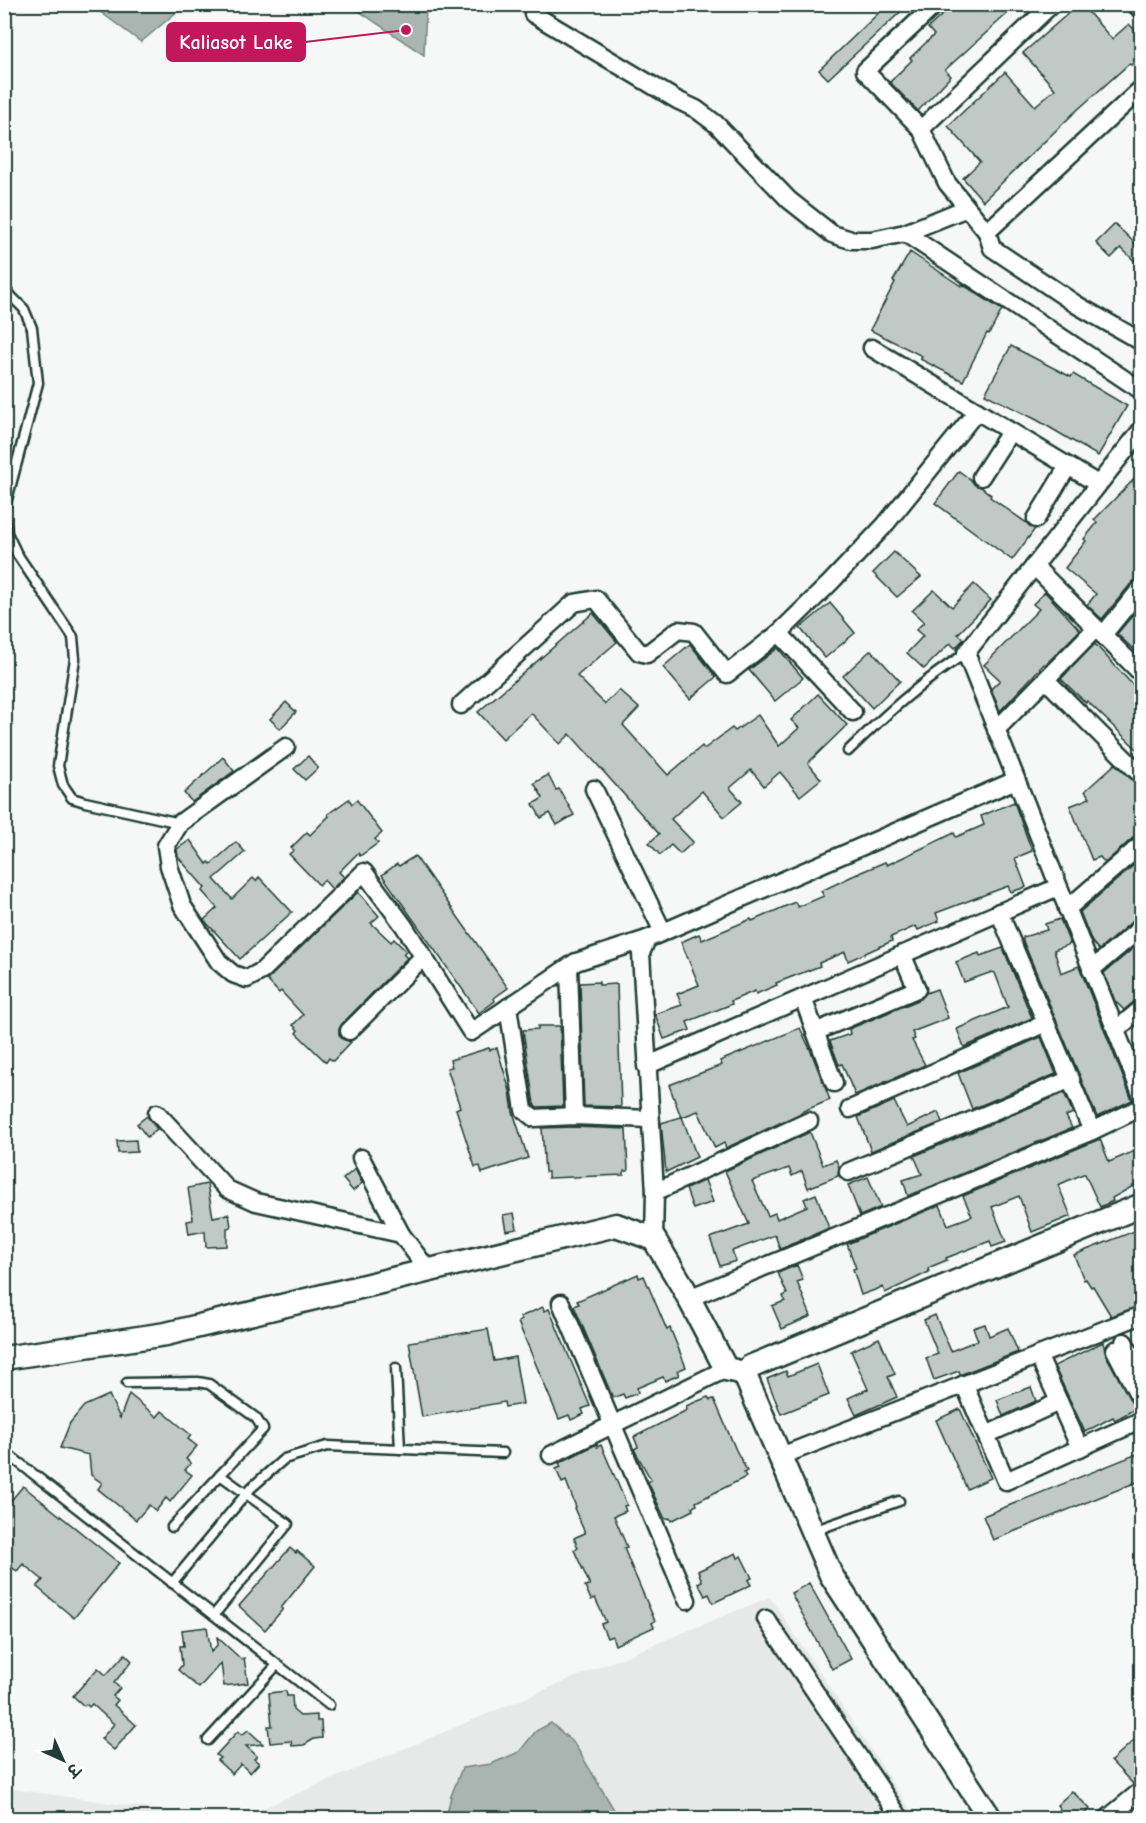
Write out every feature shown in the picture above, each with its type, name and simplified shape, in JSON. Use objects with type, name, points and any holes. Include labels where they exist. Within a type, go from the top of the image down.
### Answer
[{"type":"street","points":[[936,4],[865,71],[921,129],[947,183],[987,232],[992,248],[1077,305],[1142,342]]},
{"type":"street","points":[[921,129],[1052,4]]},
{"type":"street","points":[[1135,4],[1142,11]]},
{"type":"street","points":[[533,14],[696,109],[716,124],[789,201],[832,234],[851,240],[872,240],[905,233],[967,208]]},
{"type":"street","points":[[987,232],[1142,88]]},
{"type":"street","points":[[905,233],[1142,391]]},
{"type":"street","points":[[872,348],[1098,484]]},
{"type":"street","points":[[461,705],[574,603],[596,599],[639,652],[648,654],[678,630],[694,632],[727,674],[779,633],[884,526],[978,411]]},
{"type":"street","points":[[981,477],[1010,432]]},
{"type":"street","points":[[1139,438],[1098,484],[966,653],[1142,1096]]},
{"type":"street","points":[[1036,519],[1068,466]]},
{"type":"street","points":[[1034,566],[1142,674]]},
{"type":"street","points":[[996,730],[1100,631],[1142,587]]},
{"type":"street","points":[[779,633],[853,712]]},
{"type":"street","points":[[1046,680],[1142,776]]},
{"type":"street","points":[[286,747],[180,823],[166,846],[169,866],[182,904],[219,962],[233,974],[247,979],[262,971],[364,872],[404,926],[471,1032],[576,962],[647,939],[1016,780]]},
{"type":"street","points":[[594,789],[663,932]]},
{"type":"street","points":[[1067,909],[1142,844]]},
{"type":"street","points":[[646,1066],[1058,887]]},
{"type":"street","points":[[999,912],[1092,1131]]},
{"type":"street","points":[[1091,970],[1142,927]]},
{"type":"street","points":[[647,939],[641,953],[655,1192],[654,1239],[735,1371],[780,1456],[831,1575],[990,1818]]},
{"type":"street","points":[[815,1032],[917,989],[902,954]]},
{"type":"street","points":[[349,1031],[423,957]]},
{"type":"street","points":[[569,967],[574,1116]]},
{"type":"street","points":[[803,998],[834,1083]]},
{"type":"street","points":[[508,1007],[524,1110],[534,1118],[574,1116],[650,1119]]},
{"type":"street","points":[[1116,1030],[1142,1008]]},
{"type":"street","points":[[850,1110],[1047,1023]]},
{"type":"street","points":[[848,1172],[1071,1079]]},
{"type":"street","points":[[689,1298],[1092,1131],[1142,1107]]},
{"type":"street","points":[[157,1113],[227,1189],[256,1202],[401,1234]]},
{"type":"street","points":[[655,1192],[809,1121]]},
{"type":"street","points":[[361,1158],[401,1234],[428,1270]]},
{"type":"street","points":[[551,1455],[735,1371],[750,1367],[1142,1205]]},
{"type":"street","points":[[4,1358],[166,1334],[616,1225],[654,1239]]},
{"type":"street","points":[[561,1302],[687,1600]]},
{"type":"street","points":[[780,1456],[1142,1315]]},
{"type":"street","points":[[1142,1374],[1120,1346],[1142,1402]]},
{"type":"street","points":[[1038,1355],[1080,1448]]},
{"type":"street","points":[[964,1384],[1006,1480],[1142,1420]]},
{"type":"street","points":[[986,1435],[1059,1402]]},
{"type":"street","points":[[766,1620],[900,1818]]},
{"type":"street","points":[[1108,1818],[1142,1790]]},
{"type":"lane","points":[[4,289],[24,309],[32,328],[38,383],[4,512],[7,532],[17,554],[73,637],[75,659],[58,766],[63,785],[72,798],[180,823]]},
{"type":"lane","points":[[848,751],[898,702],[934,673],[966,653]]},
{"type":"lane","points":[[396,1368],[400,1449]]},
{"type":"lane","points":[[127,1383],[209,1384],[256,1418],[263,1429],[172,1527]]},
{"type":"lane","points":[[172,1583],[246,1494],[284,1458],[327,1446],[503,1453]]},
{"type":"lane","points":[[4,1451],[329,1705]]},
{"type":"lane","points":[[214,1615],[288,1524],[220,1475]]},
{"type":"lane","points":[[812,1531],[899,1501]]},
{"type":"lane","points":[[208,1740],[277,1665]]},
{"type":"shaded area","points":[[91,5],[185,5],[141,42]]},
{"type":"shaded area","points":[[350,5],[426,5],[424,55]]},
{"type":"shaded area","points":[[770,1597],[916,1818],[239,1818],[585,1673]]},
{"type":"shaded area","points":[[551,1723],[574,1743],[619,1818],[446,1818],[451,1796],[462,1768],[491,1764],[519,1752],[536,1731]]},
{"type":"shaded area","points":[[5,1788],[215,1818],[5,1818]]},
{"type":"building","points":[[888,4],[909,4],[828,79],[819,70]]},
{"type":"building","points":[[954,4],[1018,4],[945,70],[951,76],[918,111],[890,82],[912,60],[910,58],[934,35],[928,28]]},
{"type":"building","points":[[1079,4],[1112,39],[1129,24],[1142,38],[1142,55],[1075,112],[983,201],[963,178],[980,162],[948,126],[1005,72],[1035,106],[1055,89],[1023,53]]},
{"type":"building","points":[[1115,224],[1142,250],[1142,268],[1121,248],[1111,258],[1096,243]]},
{"type":"building","points":[[910,252],[1002,310],[989,334],[987,333],[963,381],[920,359],[922,356],[870,330],[895,282],[893,281]]},
{"type":"building","points":[[1011,346],[1071,377],[1073,374],[1127,406],[1098,456],[1037,420],[985,394]]},
{"type":"building","points":[[959,471],[991,495],[990,497],[1035,529],[1012,560],[935,503]]},
{"type":"building","points":[[1142,471],[1142,577],[1134,580],[1102,619],[1087,605],[1096,594],[1065,568],[1097,523],[1094,520]]},
{"type":"building","points":[[894,552],[921,577],[897,597],[873,573]]},
{"type":"building","points":[[974,584],[991,600],[958,634],[964,639],[955,648],[950,643],[924,669],[907,653],[923,636],[916,630],[924,622],[912,611],[934,590],[952,607]]},
{"type":"building","points":[[1045,592],[1080,630],[1000,711],[991,689],[1000,680],[984,665],[1039,609],[1033,604]]},
{"type":"building","points":[[830,603],[855,633],[825,658],[800,628]]},
{"type":"building","points":[[1142,604],[1142,625],[1135,632],[1142,637],[1142,657],[1117,634]]},
{"type":"building","points":[[593,613],[617,642],[577,676],[605,704],[619,690],[639,708],[623,725],[668,775],[702,746],[704,749],[732,728],[735,731],[758,715],[779,746],[799,728],[791,720],[818,694],[847,725],[808,763],[821,779],[800,796],[780,772],[764,786],[751,770],[730,788],[742,802],[724,817],[702,791],[671,819],[693,842],[680,854],[671,845],[660,855],[649,843],[659,834],[570,734],[560,744],[531,713],[503,739],[478,712]]},
{"type":"building","points":[[690,644],[716,677],[690,699],[663,667]]},
{"type":"building","points":[[1095,644],[1142,695],[1142,754],[1061,679]]},
{"type":"building","points":[[778,648],[803,678],[775,701],[749,670]]},
{"type":"building","points":[[871,650],[900,681],[872,708],[843,676]]},
{"type":"building","points":[[286,702],[296,712],[280,729],[270,719]]},
{"type":"building","points":[[308,756],[318,768],[305,780],[294,769]]},
{"type":"building","points":[[223,757],[234,771],[192,802],[184,793]]},
{"type":"building","points":[[1115,764],[1142,789],[1142,834],[1135,836],[1105,863],[1100,857],[1092,860],[1070,806],[1090,798],[1085,791]]},
{"type":"building","points":[[548,775],[574,815],[557,825],[550,813],[541,818],[533,804],[543,798],[534,783]]},
{"type":"building","points":[[349,799],[352,804],[357,800],[382,833],[375,839],[378,843],[360,856],[358,853],[339,872],[344,877],[332,889],[324,880],[319,885],[289,854],[294,850],[291,848],[307,832],[310,835],[329,816],[328,814]]},
{"type":"building","points":[[1014,802],[1032,851],[1015,858],[1026,887],[1011,892],[1008,886],[936,913],[939,921],[918,930],[916,926],[891,937],[892,941],[848,961],[845,952],[819,963],[820,966],[776,983],[777,985],[756,994],[755,991],[731,1001],[732,1004],[687,1022],[690,1030],[664,1039],[655,1014],[682,1005],[677,994],[699,985],[681,942],[699,934],[702,940],[795,902],[798,907],[824,896],[821,891],[859,873],[885,862],[887,865],[954,833],[956,837],[984,825],[981,816]]},
{"type":"building","points":[[190,840],[207,864],[209,862],[211,864],[236,842],[245,852],[214,879],[232,899],[253,878],[256,881],[259,877],[292,912],[240,959],[204,920],[217,908],[202,891],[205,888],[178,857],[177,849]]},
{"type":"building","points":[[415,856],[508,988],[479,1013],[382,875],[397,864],[399,866]]},
{"type":"building","points":[[1142,858],[1142,917],[1135,919],[1099,950],[1092,942],[1080,912]]},
{"type":"building","points":[[358,892],[379,916],[371,923],[391,942],[394,939],[406,951],[403,954],[407,958],[342,1024],[339,1034],[342,1039],[351,1042],[333,1061],[329,1058],[326,1062],[296,1033],[298,1030],[293,1025],[303,1015],[281,991],[279,993],[267,980]]},
{"type":"building","points":[[1060,919],[1070,944],[1054,950],[1061,973],[1079,966],[1132,1100],[1097,1117],[1023,941],[1023,937],[1047,930],[1045,924]]},
{"type":"building","points":[[1142,941],[1142,995],[1124,1010],[1115,1001],[1104,973]]},
{"type":"building","points":[[1003,948],[1032,1018],[964,1047],[957,1029],[1008,1007],[995,973],[964,982],[956,962],[979,953],[980,956]]},
{"type":"building","points":[[599,982],[599,985],[617,984],[621,1107],[584,1106],[580,983]]},
{"type":"building","points":[[937,989],[948,1018],[912,1032],[915,1039],[912,1040],[925,1065],[855,1095],[842,1064],[839,1065],[830,1041],[850,1034],[849,1029],[921,999],[926,993]]},
{"type":"building","points":[[538,1026],[560,1026],[563,1106],[537,1107],[534,1104],[523,1030],[538,1029]]},
{"type":"building","points":[[800,1028],[830,1100],[726,1148],[724,1143],[715,1148],[698,1111],[682,1117],[697,1157],[666,1172],[661,1123],[681,1117],[669,1085],[722,1065],[720,1061]]},
{"type":"building","points":[[1041,1037],[1056,1074],[972,1109],[958,1073]]},
{"type":"building","points":[[489,1048],[490,1050],[497,1048],[510,1091],[513,1112],[528,1158],[482,1173],[480,1166],[475,1167],[456,1109],[460,1107],[447,1068],[452,1067],[450,1060]]},
{"type":"building","points":[[1064,1093],[1073,1113],[1066,1116],[1072,1128],[908,1196],[903,1180],[922,1174],[914,1156]]},
{"type":"building","points":[[894,1101],[907,1127],[938,1112],[942,1122],[871,1151],[858,1117]]},
{"type":"building","points":[[147,1116],[157,1129],[147,1137],[137,1124]]},
{"type":"building","points":[[542,1128],[626,1129],[628,1171],[624,1171],[624,1175],[548,1178],[548,1172],[545,1172]]},
{"type":"building","points":[[810,1132],[823,1165],[836,1160],[839,1167],[838,1176],[808,1188],[802,1171],[792,1176],[789,1168],[752,1181],[768,1216],[775,1213],[777,1219],[807,1206],[804,1199],[816,1194],[829,1228],[780,1249],[775,1235],[732,1251],[736,1261],[720,1266],[710,1238],[749,1224],[725,1171]]},
{"type":"building","points":[[1100,1139],[1109,1162],[1142,1148],[1142,1181],[1100,1207],[1085,1174],[1058,1185],[1071,1216],[1032,1232],[1019,1196],[992,1207],[1006,1242],[992,1247],[990,1241],[946,1258],[947,1260],[928,1268],[929,1272],[885,1293],[883,1287],[861,1295],[853,1269],[856,1268],[847,1244],[940,1205],[948,1225],[972,1216],[963,1196]]},
{"type":"building","points":[[136,1140],[137,1152],[118,1153],[117,1141]]},
{"type":"building","points":[[355,1169],[362,1183],[353,1191],[343,1179]]},
{"type":"building","points":[[868,1177],[881,1207],[860,1216],[848,1185]]},
{"type":"building","points":[[705,1180],[713,1202],[693,1209],[686,1189]]},
{"type":"building","points":[[207,1184],[213,1217],[229,1214],[231,1227],[227,1228],[227,1246],[206,1247],[205,1231],[189,1234],[187,1221],[193,1220],[188,1188]]},
{"type":"building","points":[[514,1213],[517,1229],[506,1231],[503,1215]]},
{"type":"building","points":[[1142,1228],[1142,1305],[1111,1316],[1093,1286],[1091,1287],[1086,1279],[1084,1280],[1074,1255]]},
{"type":"building","points":[[797,1265],[803,1280],[797,1282],[811,1316],[782,1329],[772,1306],[785,1301],[783,1296],[787,1294],[778,1273]]},
{"type":"building","points":[[638,1274],[639,1278],[644,1276],[667,1330],[670,1328],[686,1367],[677,1371],[679,1375],[665,1381],[663,1377],[637,1388],[638,1393],[625,1398],[623,1394],[613,1398],[574,1306],[579,1304],[577,1301]]},
{"type":"building","points":[[543,1307],[544,1311],[549,1309],[590,1406],[582,1409],[584,1414],[571,1420],[569,1415],[559,1419],[518,1322],[522,1320],[520,1317]]},
{"type":"building","points":[[935,1315],[951,1351],[978,1340],[973,1328],[985,1324],[989,1336],[1008,1328],[1018,1352],[962,1374],[959,1371],[934,1380],[926,1358],[938,1354],[924,1320]]},
{"type":"building","points":[[488,1329],[494,1361],[515,1357],[523,1404],[505,1407],[504,1402],[422,1417],[409,1342]]},
{"type":"building","points":[[879,1338],[895,1374],[888,1377],[897,1397],[856,1415],[848,1398],[868,1389],[851,1351]]},
{"type":"building","points":[[1103,1342],[1106,1355],[1135,1409],[1115,1420],[1113,1417],[1085,1432],[1054,1366]]},
{"type":"building","points":[[817,1364],[829,1395],[781,1414],[767,1379],[786,1371],[788,1376]]},
{"type":"building","points":[[1031,1387],[1036,1401],[1003,1416],[997,1400]]},
{"type":"building","points":[[129,1394],[157,1417],[162,1411],[191,1435],[188,1439],[197,1446],[186,1459],[191,1463],[185,1470],[192,1475],[170,1502],[166,1498],[156,1511],[149,1505],[136,1520],[98,1489],[102,1483],[91,1475],[89,1455],[60,1448],[70,1423],[84,1406],[109,1395],[120,1418]]},
{"type":"building","points":[[708,1397],[710,1400],[714,1399],[747,1471],[744,1473],[746,1477],[696,1502],[697,1505],[692,1507],[693,1510],[671,1521],[670,1518],[665,1519],[648,1482],[651,1480],[634,1449],[638,1447],[634,1437],[687,1410],[686,1406]]},
{"type":"building","points":[[960,1409],[991,1478],[967,1489],[936,1420]]},
{"type":"building","points":[[597,1444],[597,1447],[601,1445],[627,1505],[624,1506],[626,1511],[614,1516],[627,1547],[624,1548],[655,1621],[652,1623],[654,1627],[615,1645],[612,1636],[607,1638],[601,1624],[606,1622],[595,1598],[591,1600],[585,1586],[590,1585],[574,1550],[578,1548],[574,1538],[585,1533],[566,1481],[562,1483],[556,1469],[561,1467],[559,1463]]},
{"type":"building","points":[[1142,1452],[1142,1480],[993,1540],[983,1516]]},
{"type":"building","points":[[23,1486],[119,1563],[74,1618],[37,1587],[43,1580],[23,1564],[17,1571],[4,1562],[4,1509]]},
{"type":"building","points":[[290,1548],[315,1566],[265,1630],[239,1606]]},
{"type":"building","points":[[736,1553],[738,1558],[741,1556],[752,1578],[748,1580],[751,1585],[713,1603],[709,1594],[705,1596],[698,1583],[702,1581],[698,1571]]},
{"type":"building","points":[[809,1583],[851,1659],[832,1669],[791,1593]]},
{"type":"building","points":[[207,1627],[211,1652],[218,1644],[217,1637],[241,1659],[244,1658],[248,1683],[224,1686],[221,1663],[199,1688],[178,1670],[182,1665],[180,1646],[184,1646],[182,1630]]},
{"type":"building","points":[[125,1654],[132,1661],[114,1683],[120,1688],[113,1696],[118,1700],[114,1705],[136,1725],[114,1750],[101,1739],[114,1724],[92,1704],[89,1707],[86,1704],[84,1706],[73,1696],[98,1668],[106,1675]]},
{"type":"building","points":[[286,1691],[287,1696],[292,1696],[293,1710],[300,1716],[317,1715],[317,1721],[321,1721],[322,1738],[314,1739],[304,1745],[292,1746],[291,1741],[270,1743],[268,1726],[272,1726],[269,1693]]},
{"type":"building","points":[[248,1730],[263,1744],[246,1746],[257,1756],[254,1759],[259,1763],[250,1773],[241,1764],[232,1774],[217,1760],[220,1758],[216,1755],[238,1731],[242,1735]]},
{"type":"building","points":[[1142,1733],[1142,1780],[1133,1784],[1111,1761]]},
{"type":"building","points":[[1072,1791],[1090,1809],[1080,1818],[1051,1818],[1060,1809],[1057,1805]]},
{"type":"place","name":"Kaliasot Lake","points":[[406,30]]}]
